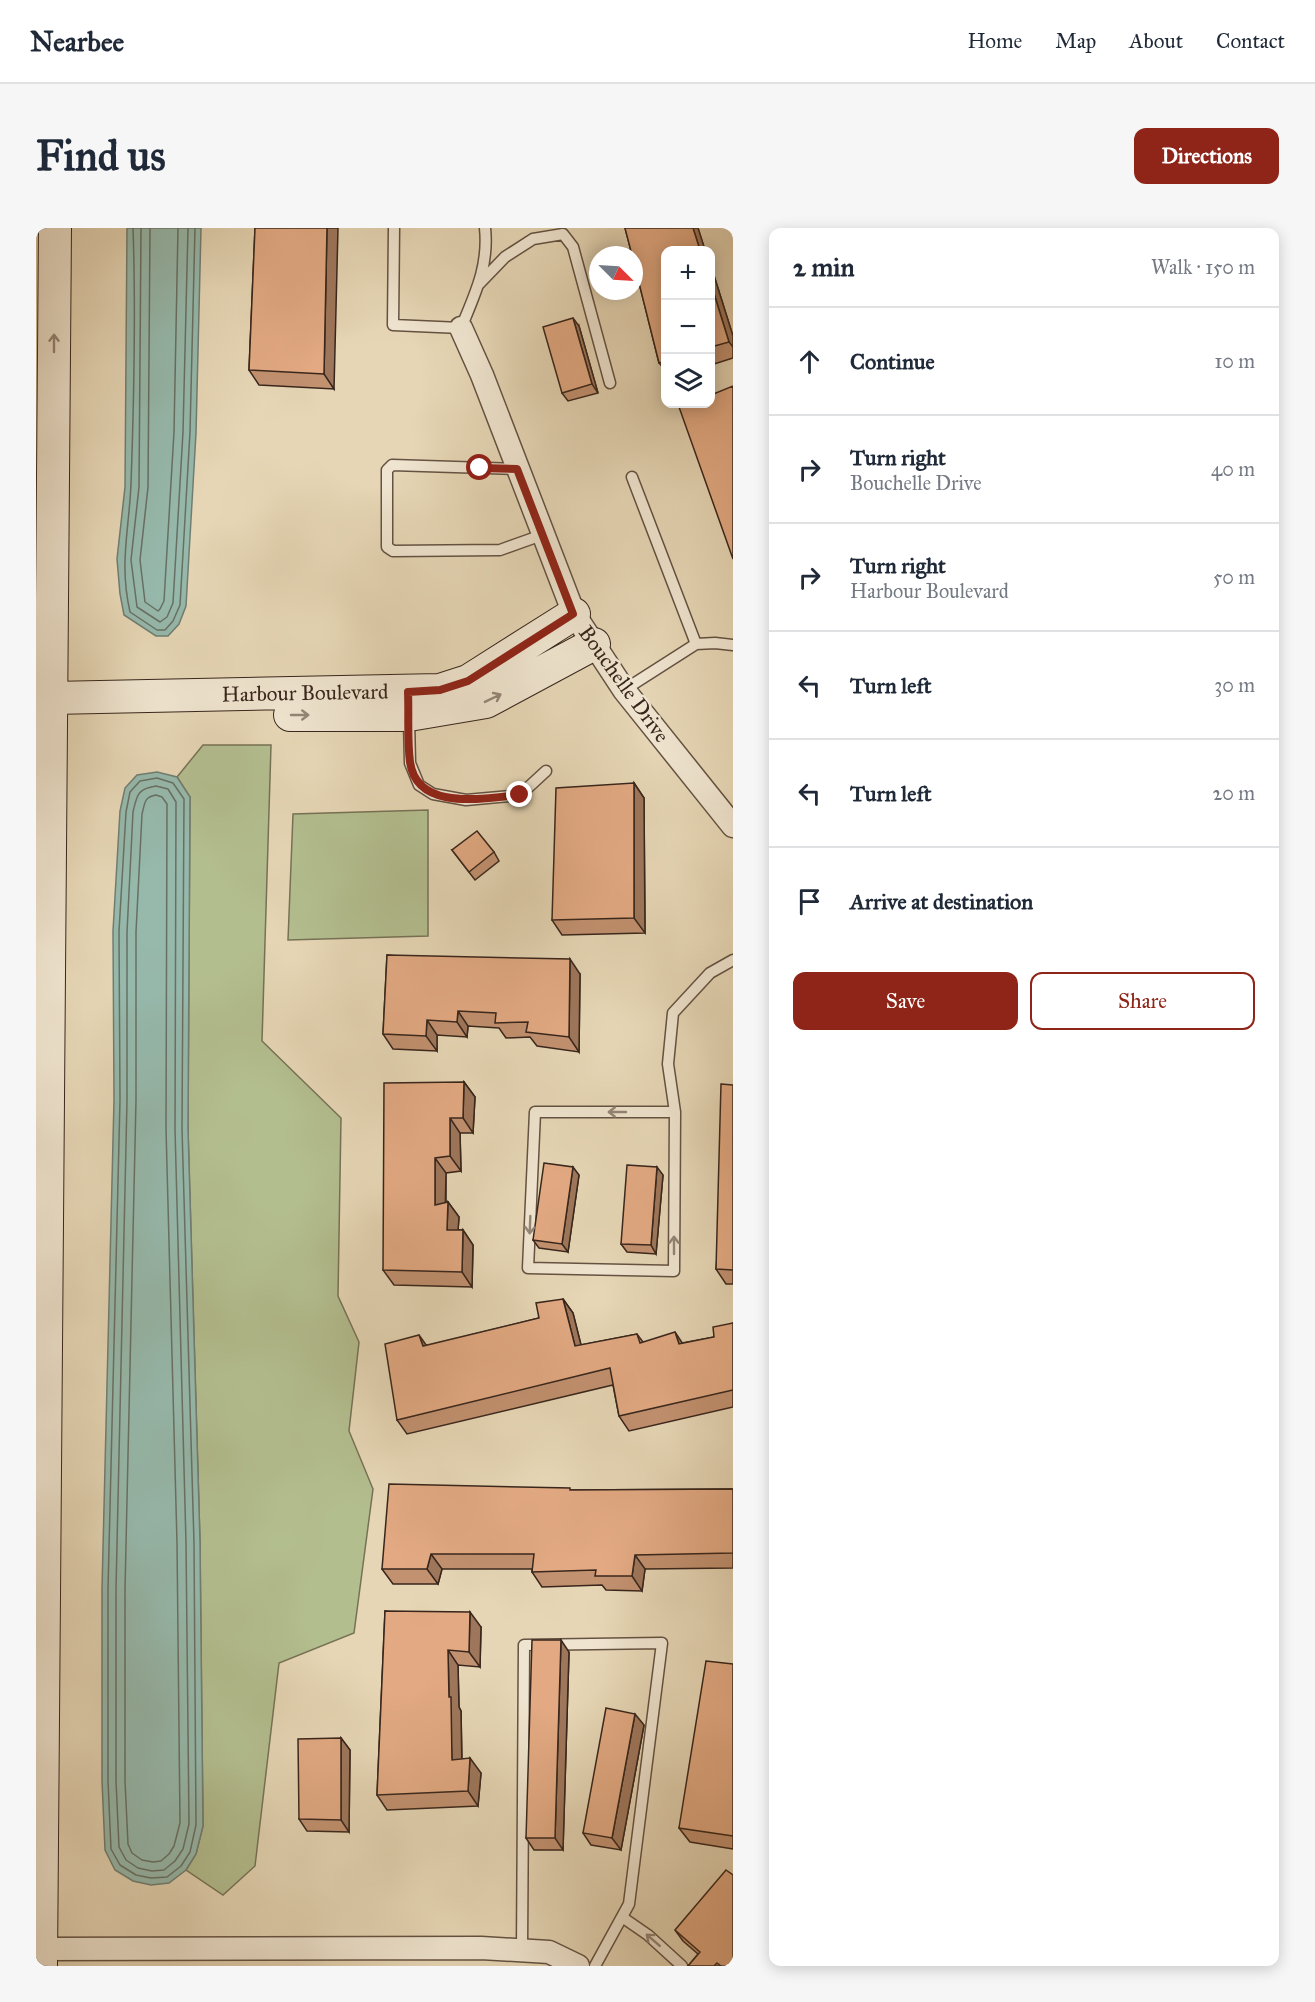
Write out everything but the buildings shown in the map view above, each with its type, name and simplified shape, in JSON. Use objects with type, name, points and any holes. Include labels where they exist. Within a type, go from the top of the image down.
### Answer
[{"type":"main road","points":[[39,1954],[44,708],[55,228]]},
{"type":"main road","name":"Harbour Boulevard","points":[[44,708],[408,703],[468,681],[573,614]]},
{"type":"main road","points":[[408,703],[486,702],[594,644]]},
{"type":"street","name":"Bouchelle Drive","points":[[461,328],[482,375],[573,614],[624,690],[733,826]]},
{"type":"street","points":[[39,1954],[481,1948],[549,1952],[578,1966]]},
{"type":"lane","points":[[394,228],[393,325],[461,328],[478,285],[487,248],[485,228]]},
{"type":"lane","points":[[478,285],[505,257],[533,239],[563,234],[573,247],[610,383]]},
{"type":"lane","points":[[517,469],[392,465],[387,470],[387,547],[393,551],[500,550],[542,535]]},
{"type":"lane","points":[[632,477],[696,644]]},
{"type":"lane","points":[[624,690],[696,644],[733,645]]},
{"type":"lane","points":[[408,703],[410,764],[419,785],[433,794],[466,800],[520,795],[546,771]]},
{"type":"lane","points":[[675,1112],[535,1112],[528,1268],[674,1271],[675,1112],[668,1064],[673,1012],[710,973],[733,960]]},
{"type":"lane","points":[[522,1950],[524,1645],[662,1643],[629,1904],[595,1966]]},
{"type":"lane","points":[[622,1917],[648,1935],[682,1966]]},
{"type":"green space","points":[[203,745],[271,745],[262,1041],[341,1118],[338,1296],[359,1342],[349,1431],[373,1489],[354,1633],[279,1663],[255,1866],[223,1895],[186,1870],[196,1854],[203,1826],[200,1542],[188,1129],[190,797],[177,777]]},
{"type":"green space","points":[[428,810],[428,936],[288,940],[293,814]]},
{"type":"water","points":[[127,228],[201,228],[196,433],[186,606],[179,624],[168,636],[156,636],[124,615],[120,594],[117,559],[125,487]]},
{"type":"water","points":[[157,772],[177,777],[190,797],[188,1129],[200,1542],[203,1826],[196,1854],[186,1870],[169,1883],[151,1885],[133,1881],[115,1870],[105,1850],[102,1781],[102,1589],[114,1100],[113,931],[120,811],[125,788],[137,775]]},
{"type":"route","points":[[480,468],[517,469],[573,614],[468,681],[440,690],[408,692],[410,764],[419,785],[433,794],[466,800],[520,795]]}]
